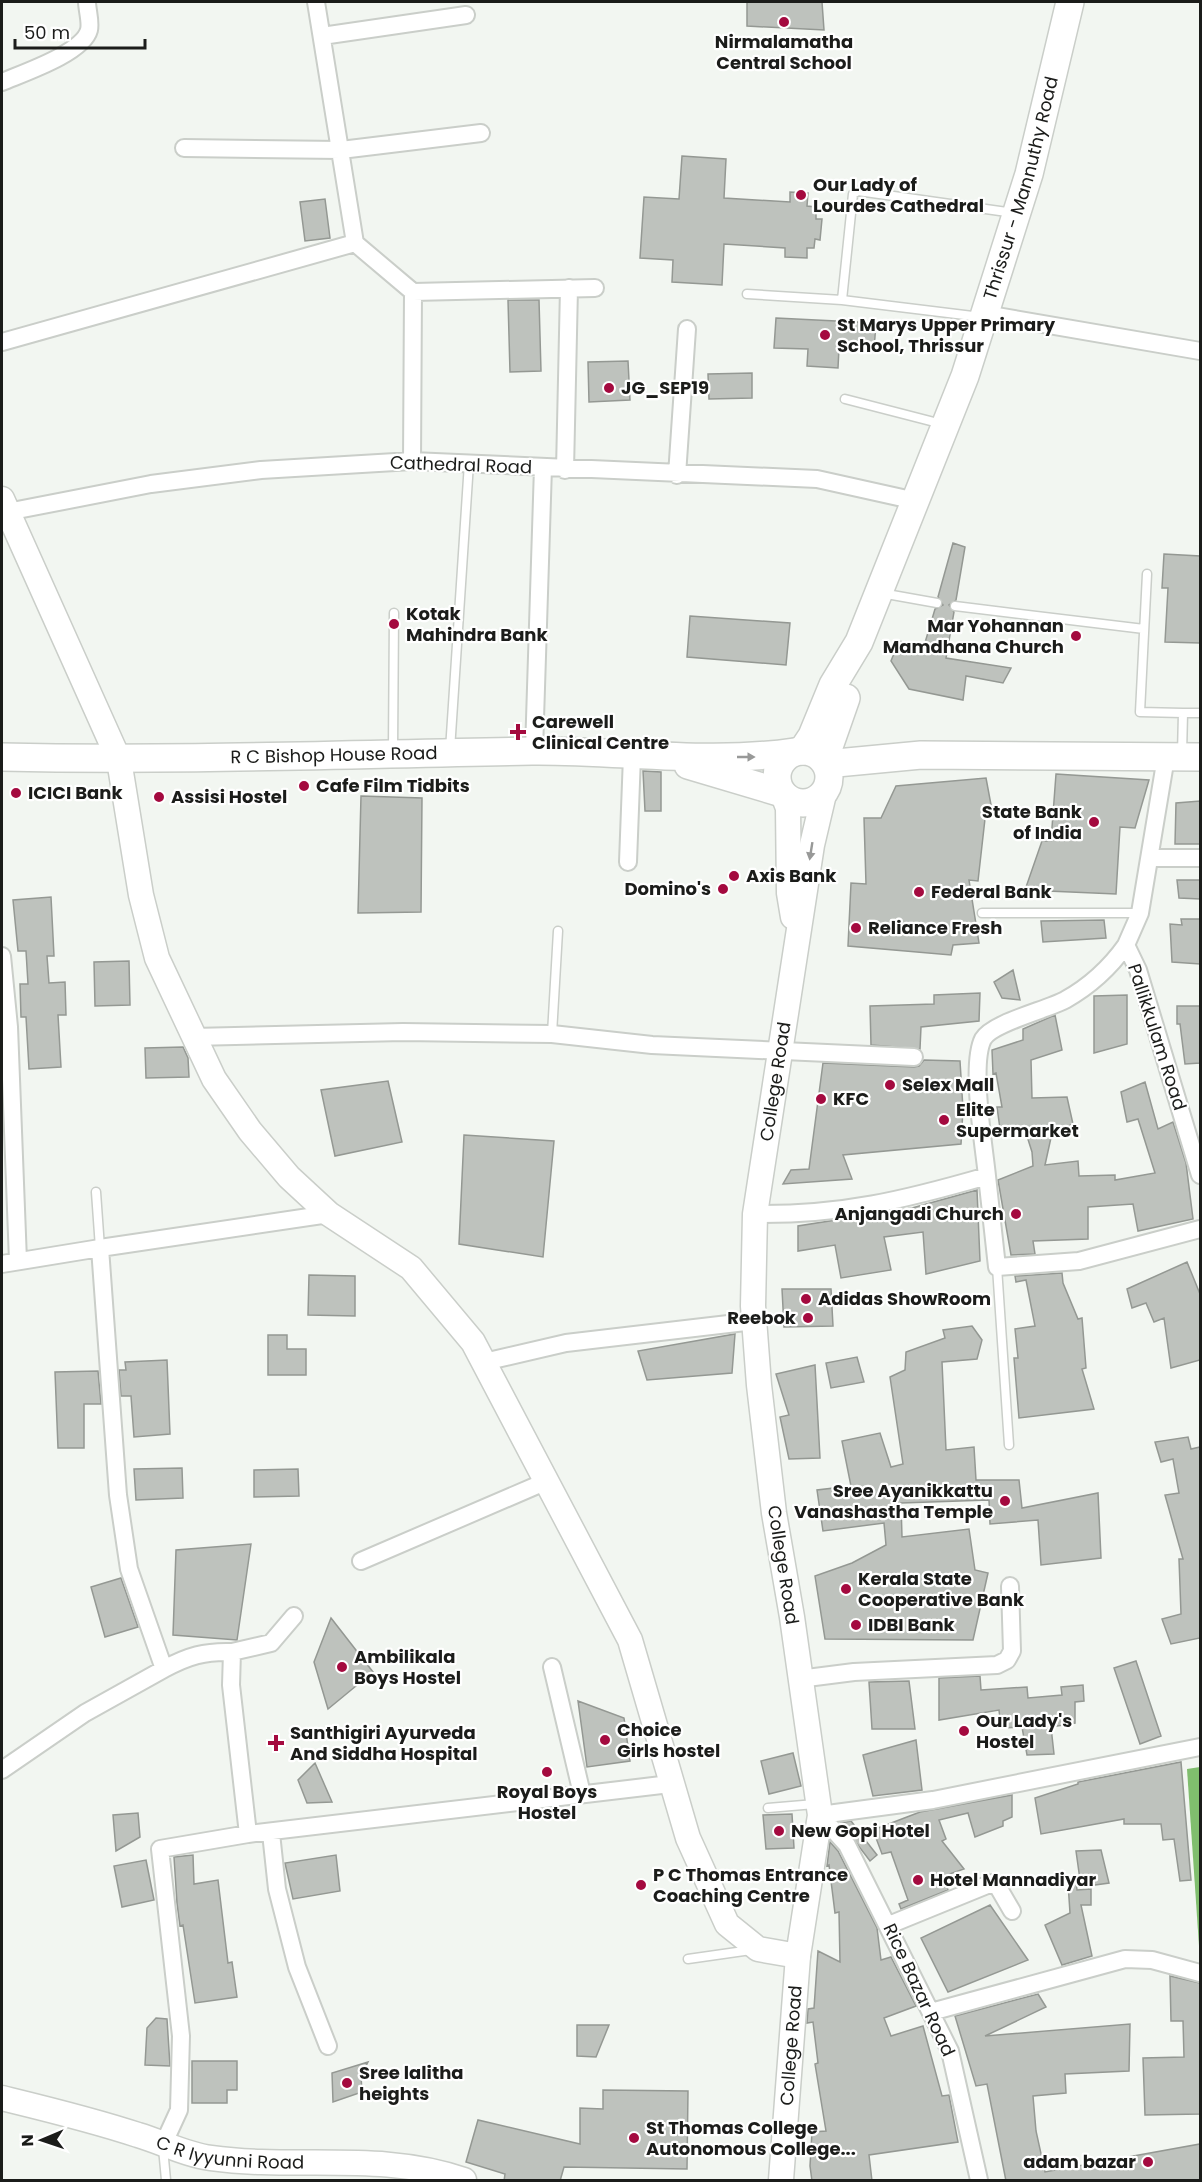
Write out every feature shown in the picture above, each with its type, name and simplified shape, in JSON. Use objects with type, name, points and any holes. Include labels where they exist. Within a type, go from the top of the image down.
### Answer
[{"type":"main road","name":"Thrissur - Mannuthy Road","points":[[783,794],[778,786],[778,770],[781,762],[816,768],[812,736],[833,685],[859,642],[946,425],[984,316],[1029,174],[1070,2]]},
{"type":"main road","name":"R C Bishop House Road","points":[[2,757],[119,760],[534,751],[667,758]]},
{"type":"main road","points":[[667,758],[760,757],[816,768],[921,755],[1187,760]]},
{"type":"main road","points":[[667,758],[783,794],[799,804],[809,803],[816,768]]},
{"type":"street","points":[[2,82],[47,63],[80,43],[89,29],[87,2]]},
{"type":"street","points":[[316,2],[355,243],[413,292],[595,288]]},
{"type":"street","points":[[322,36],[466,15]]},
{"type":"street","points":[[184,148],[341,150],[481,133]]},
{"type":"street","points":[[2,342],[355,243]]},
{"type":"street","points":[[565,470],[569,288]]},
{"type":"street","points":[[412,461],[413,292]]},
{"type":"street","points":[[984,316],[1200,351]]},
{"type":"street","points":[[677,475],[687,329]]},
{"type":"street","name":"Cathedral Road","points":[[4,505],[261,470],[412,461],[677,475],[817,479],[916,501]]},
{"type":"street","points":[[534,751],[543,467]]},
{"type":"street","points":[[4,505],[119,760],[141,895],[157,958],[214,1079],[250,1131],[289,1177],[329,1214],[411,1268],[473,1342],[630,1640],[670,1784],[688,1838],[728,1924],[758,1949],[798,1956]]},
{"type":"street","points":[[627,862],[632,756]]},
{"type":"street","name":"Pallikkulam Road","points":[[1187,760],[1150,858],[1140,912],[1126,945],[1138,970],[1199,1168]]},
{"type":"street","name":"College Road","points":[[781,2181],[798,1956],[820,1809],[799,1679],[792,1617],[774,1513],[759,1385],[754,1321],[755,1214],[812,844],[816,768]]},
{"type":"street","points":[[783,794],[788,808],[789,893],[797,949]]},
{"type":"street","points":[[1150,858],[1200,858]]},
{"type":"street","points":[[1126,945],[1099,978],[1067,999],[1044,1011],[992,1029],[984,1038],[979,1051],[980,1091],[997,1267],[1079,1261],[1200,1229]]},
{"type":"street","points":[[2,956],[10,1262],[329,1214]]},
{"type":"street","points":[[193,1037],[403,1032],[552,1034],[652,1045],[914,1057]]},
{"type":"street","points":[[755,1214],[803,1215],[863,1208],[987,1176]]},
{"type":"street","points":[[100,1248],[118,1495],[129,1569],[164,1669]]},
{"type":"street","points":[[484,1362],[566,1343],[754,1321]]},
{"type":"street","points":[[361,1561],[547,1481]]},
{"type":"street","points":[[799,1679],[854,1672],[997,1665],[1007,1660],[1012,1651],[1010,1586]]},
{"type":"street","points":[[2,1770],[85,1713],[164,1669],[197,1654],[232,1652],[272,1643],[294,1616]]},
{"type":"street","points":[[232,1652],[232,1696],[248,1834]]},
{"type":"street","points":[[552,1667],[582,1794]]},
{"type":"street","points":[[820,1809],[933,1800],[1200,1747]]},
{"type":"street","points":[[163,2145],[178,2110],[181,2036],[160,1849],[248,1834],[670,1784]]},
{"type":"street","name":"Rice Bazar Road","points":[[820,1809],[847,1845],[950,2051],[979,2181]]},
{"type":"street","points":[[271,1833],[277,1889],[297,1967],[328,2046]]},
{"type":"street","points":[[889,1925],[992,1882],[998,1887],[1012,1911]]},
{"type":"street","points":[[931,2012],[1125,1959],[1152,1960],[1200,1973]]},
{"type":"street","name":"C R Iyyunni Road","points":[[2,2098],[63,2112],[209,2158],[253,2162],[374,2162],[432,2169],[464,2181]]},
{"type":"lane","points":[[842,300],[853,194],[858,191],[1016,214]]},
{"type":"lane","points":[[747,294],[842,300],[984,316]]},
{"type":"lane","points":[[845,399],[946,425]]},
{"type":"lane","points":[[450,754],[469,463]]},
{"type":"lane","points":[[1147,574],[1140,712],[1200,713]]},
{"type":"lane","points":[[880,592],[937,603]]},
{"type":"lane","points":[[955,606],[1144,629]]},
{"type":"lane","points":[[393,755],[394,613]]},
{"type":"lane","points":[[1183,713],[1187,760]]},
{"type":"lane","points":[[982,913],[1140,912]]},
{"type":"lane","points":[[552,1034],[558,931]]},
{"type":"lane","points":[[96,1192],[100,1248]]},
{"type":"lane","points":[[997,1267],[1009,1445]]},
{"type":"lane","points":[[768,1808],[820,1809]]},
{"type":"lane","points":[[688,1959],[758,1949]]},
{"type":"lane","points":[[163,2145],[166,2181]]},
{"type":"shaded area","points":[[1200,1767],[1200,1946],[1199,1946],[1187,1769]]},
{"type":"building","points":[[747,2],[822,2],[824,30],[747,26]]},
{"type":"building","points":[[682,156],[726,159],[724,198],[790,202],[790,192],[808,193],[807,206],[816,207],[816,219],[822,219],[820,240],[815,239],[814,248],[807,248],[807,258],[785,257],[785,248],[724,244],[722,285],[672,282],[673,260],[640,258],[644,197],[679,199]]},
{"type":"building","points":[[325,199],[330,238],[305,241],[300,202]]},
{"type":"building","points":[[508,300],[539,300],[541,371],[510,372]]},
{"type":"building","name":"St Marys Upper Primary School, Thrissur","points":[[776,318],[876,323],[874,350],[839,348],[838,368],[807,366],[808,349],[774,348]]},
{"type":"building","name":"JG_SEP19","points":[[628,361],[630,400],[589,402],[588,362]]},
{"type":"building","name":"JG_SEP19","points":[[752,373],[752,398],[709,399],[708,374]]},
{"type":"building","points":[[953,543],[965,547],[956,600],[949,605],[954,612],[946,658],[1011,668],[1003,683],[966,676],[963,700],[909,689],[891,661],[899,641],[924,646],[935,609],[943,605],[938,597]]},
{"type":"building","points":[[1164,554],[1200,556],[1200,643],[1165,642],[1168,588],[1162,588]]},
{"type":"building","points":[[690,616],[790,623],[786,665],[687,657]]},
{"type":"building","points":[[643,771],[661,772],[661,811],[645,811]]},
{"type":"building","points":[[1056,774],[1149,780],[1135,828],[1120,827],[1116,894],[1025,890],[1042,841],[1051,841]]},
{"type":"building","points":[[986,778],[992,810],[986,810],[978,881],[969,880],[979,943],[953,945],[951,955],[848,946],[851,883],[866,884],[864,818],[881,818],[896,786]]},
{"type":"building","points":[[361,796],[422,798],[421,912],[358,913]]},
{"type":"building","points":[[1200,801],[1200,844],[1175,844],[1176,803]]},
{"type":"building","points":[[1177,880],[1200,880],[1200,899],[1179,898]]},
{"type":"building","points":[[51,897],[54,956],[47,956],[49,983],[65,982],[66,1015],[58,1015],[61,1067],[29,1069],[26,1017],[21,1017],[20,984],[28,984],[26,951],[18,951],[13,900]]},
{"type":"building","points":[[1181,919],[1200,919],[1200,964],[1172,962],[1170,924],[1182,925]]},
{"type":"building","points":[[1104,920],[1106,938],[1043,942],[1041,921]]},
{"type":"building","points":[[129,961],[130,1005],[95,1006],[94,962]]},
{"type":"building","points":[[1013,970],[1020,1000],[1002,998],[994,982]]},
{"type":"building","points":[[980,993],[979,1021],[921,1027],[920,1049],[871,1045],[870,1006],[934,1004],[934,995]]},
{"type":"building","points":[[1127,995],[1127,1044],[1094,1053],[1094,996]]},
{"type":"building","points":[[1177,1006],[1200,1006],[1200,1063],[1185,1064],[1180,1024],[1177,1024]]},
{"type":"building","points":[[1055,1015],[1062,1050],[1031,1060],[1032,1098],[1067,1097],[1073,1124],[1052,1133],[1045,1165],[1078,1161],[1079,1176],[1115,1175],[1115,1180],[1155,1173],[1138,1119],[1127,1122],[1121,1092],[1145,1082],[1158,1129],[1173,1122],[1186,1163],[1193,1219],[1138,1231],[1133,1204],[1088,1207],[1088,1239],[1033,1241],[1035,1254],[1011,1255],[998,1180],[1033,1166],[1032,1152],[1026,1133],[1001,1136],[997,1107],[1002,1107],[996,1073],[993,1074],[992,1050],[1023,1040],[1023,1029]]},
{"type":"building","points":[[183,1047],[188,1058],[189,1077],[146,1078],[145,1048]]},
{"type":"building","name":"Selex Mall","points":[[924,1060],[960,1061],[963,1109],[961,1144],[843,1155],[852,1179],[783,1184],[791,1170],[809,1169],[823,1063],[914,1067],[919,1066]]},
{"type":"building","points":[[388,1081],[402,1142],[335,1156],[321,1090]]},
{"type":"building","points":[[464,1135],[554,1141],[543,1257],[459,1244]]},
{"type":"building","points":[[977,1190],[980,1261],[926,1274],[923,1232],[884,1237],[891,1270],[841,1278],[835,1245],[798,1251],[798,1226],[912,1208]]},
{"type":"building","points":[[1187,1262],[1200,1294],[1200,1360],[1171,1368],[1164,1318],[1154,1322],[1146,1303],[1132,1308],[1127,1289]]},
{"type":"building","points":[[1062,1273],[1063,1283],[1078,1319],[1082,1318],[1086,1368],[1082,1369],[1094,1409],[1019,1418],[1014,1358],[1018,1358],[1015,1329],[1035,1326],[1026,1280],[1016,1282],[1015,1276]]},
{"type":"building","points":[[309,1275],[355,1276],[355,1316],[308,1315]]},
{"type":"building","points":[[782,1289],[831,1289],[833,1326],[784,1327]]},
{"type":"building","points":[[972,1326],[982,1340],[977,1359],[942,1362],[946,1450],[974,1447],[976,1480],[1019,1480],[1022,1508],[1098,1493],[1101,1558],[1041,1565],[1038,1520],[990,1524],[989,1500],[901,1503],[902,1537],[969,1529],[975,1570],[988,1573],[973,1640],[825,1639],[815,1576],[852,1563],[886,1545],[884,1523],[823,1531],[817,1490],[851,1486],[842,1441],[880,1433],[891,1467],[903,1464],[890,1377],[905,1370],[906,1352],[945,1338],[943,1330]]},
{"type":"building","points":[[735,1334],[732,1373],[647,1380],[638,1351]]},
{"type":"building","points":[[268,1335],[287,1335],[287,1349],[306,1349],[306,1375],[268,1375]]},
{"type":"building","points":[[857,1357],[864,1382],[831,1388],[826,1363]]},
{"type":"building","points":[[167,1360],[170,1434],[134,1437],[131,1396],[121,1396],[119,1370],[126,1370],[125,1362]]},
{"type":"building","points":[[815,1365],[820,1458],[789,1459],[780,1417],[789,1415],[776,1374]]},
{"type":"building","points":[[98,1371],[101,1404],[84,1404],[84,1448],[58,1448],[55,1372]]},
{"type":"building","points":[[1188,1437],[1191,1449],[1200,1447],[1200,1638],[1171,1644],[1162,1619],[1181,1614],[1179,1559],[1183,1559],[1165,1495],[1179,1493],[1173,1459],[1161,1462],[1155,1442]]},
{"type":"building","points":[[182,1468],[183,1498],[136,1500],[134,1469]]},
{"type":"building","points":[[298,1469],[299,1496],[254,1497],[254,1470]]},
{"type":"building","points":[[251,1544],[237,1640],[173,1635],[176,1550]]},
{"type":"building","points":[[121,1578],[138,1627],[105,1637],[91,1587]]},
{"type":"building","name":"Ambilikala Boys Hostel","points":[[331,1618],[373,1672],[328,1709],[314,1662]]},
{"type":"building","points":[[1136,1661],[1161,1736],[1140,1744],[1114,1668]]},
{"type":"building","points":[[980,1676],[981,1690],[1027,1687],[1028,1698],[1062,1695],[1061,1687],[1083,1685],[1084,1701],[1075,1702],[1075,1723],[1051,1727],[1054,1754],[1027,1755],[1022,1727],[1001,1728],[999,1710],[939,1720],[939,1678]]},
{"type":"building","points":[[909,1681],[915,1729],[872,1729],[869,1682]]},
{"type":"building","name":"Choice Girls hostel","points":[[578,1701],[624,1718],[630,1761],[587,1767]]},
{"type":"building","points":[[916,1740],[922,1790],[873,1796],[863,1755]]},
{"type":"building","points":[[793,1753],[801,1786],[769,1794],[761,1761]]},
{"type":"building","points":[[1181,1762],[1191,1880],[1180,1881],[1174,1839],[1163,1840],[1161,1824],[1124,1824],[1124,1819],[1041,1834],[1035,1798],[1078,1784],[1078,1782]]},
{"type":"building","points":[[315,1763],[332,1802],[307,1803],[298,1780]]},
{"type":"building","points":[[1012,1795],[1012,1817],[1003,1821],[1003,1826],[975,1837],[968,1813],[939,1820],[946,1839],[942,1841],[964,1869],[944,1876],[948,1890],[901,1909],[899,1904],[908,1900],[891,1852],[882,1854],[873,1830],[920,1812]]},
{"type":"building","points":[[138,1813],[140,1837],[116,1851],[113,1815]]},
{"type":"building","name":"New Gopi Hotel","points":[[792,1814],[794,1848],[766,1849],[763,1815]]},
{"type":"building","points":[[851,1821],[862,1835],[865,1833],[866,1841],[877,1855],[870,1861],[841,1823]]},
{"type":"building","points":[[830,1842],[838,1851],[877,1928],[881,1960],[891,1957],[916,2006],[884,2018],[891,2036],[923,2026],[942,2096],[949,2095],[958,2142],[869,2155],[872,2181],[812,2181],[810,2166],[812,2132],[826,2131],[815,2064],[818,2063],[813,2022],[807,2023],[808,2009],[814,2008],[818,1951],[840,1962],[839,1912],[835,1913],[829,1865],[827,1866]]},
{"type":"building","points":[[1101,1850],[1109,1883],[1081,1887],[1076,1851]]},
{"type":"building","points":[[193,1855],[194,1884],[218,1880],[228,1963],[232,1962],[237,1997],[195,2003],[183,1925],[180,1926],[174,1857]]},
{"type":"building","points":[[336,1855],[340,1891],[293,1899],[285,1863]]},
{"type":"building","points":[[146,1860],[154,1900],[122,1907],[114,1866]]},
{"type":"building","points":[[1076,1882],[1077,1890],[1091,1889],[1091,1905],[1081,1905],[1092,1956],[1062,1965],[1045,1925],[1070,1913],[1068,1883]]},
{"type":"building","points":[[990,1905],[1028,1960],[948,1992],[921,1938]]},
{"type":"building","points":[[1170,1976],[1200,1983],[1200,2114],[1145,2115],[1143,2058],[1184,2057],[1183,2021],[1171,2021]]},
{"type":"building","points":[[1038,1994],[1046,2007],[985,2036],[1130,2024],[1129,2071],[1065,2074],[1066,2093],[1033,2096],[1036,2131],[1045,2172],[1200,2144],[1200,2181],[1006,2181],[987,2084],[976,2086],[955,2016]]},
{"type":"building","points":[[156,2018],[167,2019],[170,2066],[145,2065],[147,2028]]},
{"type":"building","points":[[577,2025],[609,2025],[596,2057],[577,2056]]},
{"type":"building","points":[[192,2061],[237,2061],[237,2090],[227,2090],[227,2103],[192,2103]]},
{"type":"building","name":"Sree lalitha heights","points":[[368,2062],[361,2076],[362,2092],[333,2102],[332,2073]]},
{"type":"building","name":"St Thomas College Autonomous College...","points":[[603,2090],[688,2091],[687,2169],[564,2167],[560,2181],[504,2181],[505,2174],[466,2162],[478,2120],[580,2144],[580,2108],[603,2109]]},
{"type":"place","name":"Nirmalamatha Central School","points":[[784,22]]},
{"type":"place","name":"Our Lady of Lourdes Cathedral","points":[[801,195]]},
{"type":"place","name":"St Marys Upper Primary School, Thrissur","points":[[825,335]]},
{"type":"place","name":"JG_SEP19","points":[[609,388]]},
{"type":"place","name":"Kotak Mahindra Bank","points":[[394,624]]},
{"type":"place","name":"Mar Yohannan Mamdhana Church","points":[[1076,636]]},
{"type":"place","name":"Carewell Clinical Centre","points":[[518,732]]},
{"type":"place","name":"Cafe Film Tidbits","points":[[304,786]]},
{"type":"place","name":"ICICI Bank","points":[[16,793]]},
{"type":"place","name":"Assisi Hostel","points":[[159,797]]},
{"type":"place","name":"State Bank of India","points":[[1094,822]]},
{"type":"place","name":"Axis Bank","points":[[734,876]]},
{"type":"place","name":"Domino's","points":[[723,889]]},
{"type":"place","name":"Federal Bank","points":[[919,892]]},
{"type":"place","name":"Reliance Fresh","points":[[856,928]]},
{"type":"place","name":"Selex Mall","points":[[890,1085]]},
{"type":"place","name":"KFC","points":[[821,1099]]},
{"type":"place","name":"Elite Supermarket","points":[[944,1120]]},
{"type":"place","name":"Anjangadi Church","points":[[1016,1214]]},
{"type":"place","name":"Adidas ShowRoom","points":[[806,1299]]},
{"type":"place","name":"Reebok","points":[[808,1318]]},
{"type":"place","name":"Sree Ayanikkattu Vanashastha Temple","points":[[1005,1501]]},
{"type":"place","name":"Kerala State Cooperative Bank","points":[[846,1589]]},
{"type":"place","name":"IDBI Bank","points":[[856,1625]]},
{"type":"place","name":"Ambilikala Boys Hostel","points":[[342,1667]]},
{"type":"place","name":"Our Lady's Hostel","points":[[964,1731]]},
{"type":"place","name":"Choice Girls hostel","points":[[605,1740]]},
{"type":"place","name":"Santhigiri Ayurveda And Siddha Hospital","points":[[276,1743]]},
{"type":"place","name":"Royal Boys Hostel","points":[[547,1772]]},
{"type":"place","name":"New Gopi Hotel","points":[[779,1831]]},
{"type":"place","name":"Hotel Mannadiyar","points":[[918,1880]]},
{"type":"place","name":"P C Thomas Entrance Coaching Centre","points":[[641,1885]]},
{"type":"place","name":"Sree lalitha heights","points":[[347,2083]]},
{"type":"place","name":"St Thomas College Autonomous College...","points":[[634,2138]]},
{"type":"place","name":"adam bazar","points":[[1148,2162]]}]
